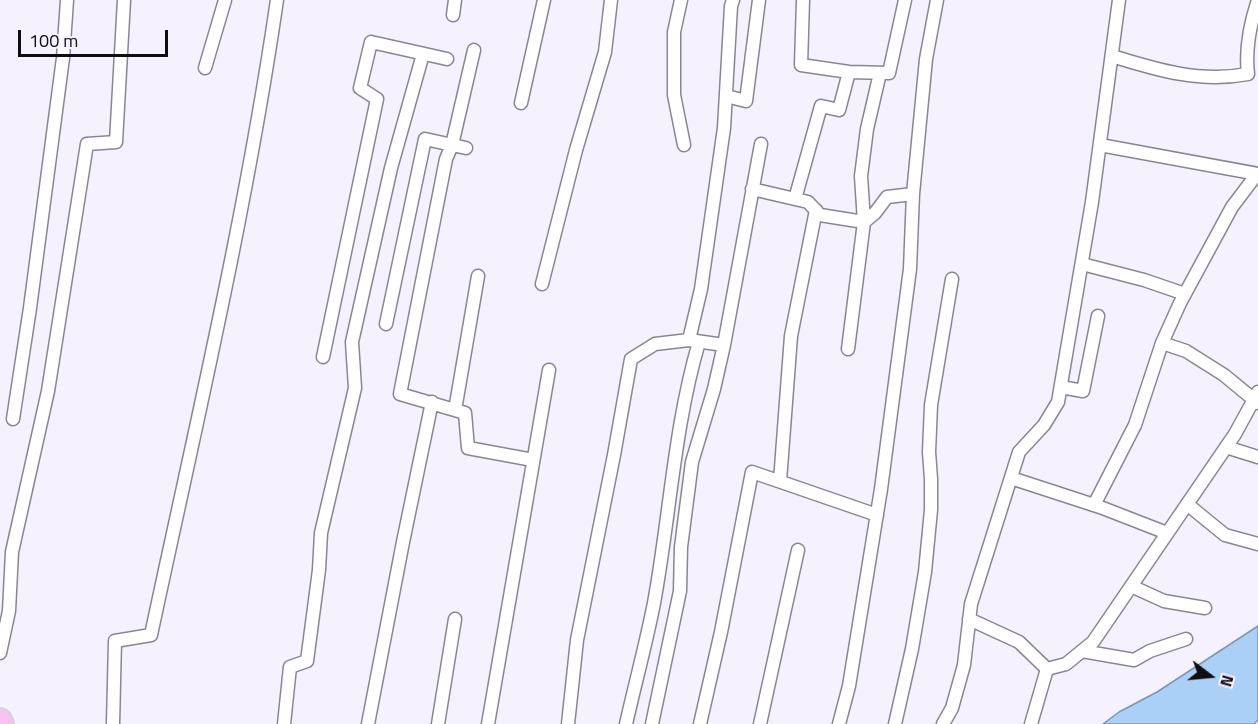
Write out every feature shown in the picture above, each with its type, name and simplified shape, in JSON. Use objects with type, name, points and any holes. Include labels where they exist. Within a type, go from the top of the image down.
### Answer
[{"type":"street","points":[[13,419],[63,58],[67,0]]},
{"type":"street","points":[[0,653],[9,611],[12,552],[48,391],[87,144],[116,142],[124,0]]},
{"type":"street","points":[[205,68],[225,0]]},
{"type":"street","points":[[113,724],[115,641],[151,635],[222,300],[277,0]]},
{"type":"street","points":[[453,15],[455,0]]},
{"type":"street","points":[[521,103],[543,0]]},
{"type":"street","points":[[542,284],[576,150],[605,52],[611,0]]},
{"type":"street","points":[[681,0],[674,32],[674,95],[684,145]]},
{"type":"street","points":[[626,724],[654,604],[677,441],[693,362],[724,128],[733,0]]},
{"type":"street","points":[[726,96],[746,101],[759,0]]},
{"type":"street","points":[[803,0],[801,65],[849,72],[880,73],[889,73],[904,0]]},
{"type":"street","points":[[839,724],[849,686],[877,515],[910,269],[913,194],[926,59],[937,0]]},
{"type":"street","points":[[943,724],[952,708],[964,665],[971,604],[1019,452],[1044,425],[1058,402],[1082,264],[1119,0]]},
{"type":"street","points":[[1112,56],[1186,76],[1227,78],[1248,74],[1246,57],[1253,14],[1258,0]]},
{"type":"street","points":[[323,357],[377,99],[360,88],[371,42],[447,59]]},
{"type":"street","points":[[474,50],[452,145],[446,159],[400,393],[465,413],[468,448],[532,460]]},
{"type":"street","points":[[284,724],[290,666],[307,661],[319,570],[321,533],[355,388],[352,342],[391,168],[423,54]]},
{"type":"street","points":[[795,199],[821,106],[839,110],[849,72]]},
{"type":"street","points":[[848,349],[864,222],[861,176],[867,129],[880,73]]},
{"type":"street","points":[[386,324],[425,140],[466,148]]},
{"type":"street","points":[[652,724],[680,591],[681,547],[692,462],[714,389],[724,345],[760,144]]},
{"type":"street","points":[[1094,505],[1135,425],[1162,343],[1185,294],[1232,207],[1258,174],[1100,145]]},
{"type":"street","points":[[752,189],[808,202],[820,215],[864,222],[875,213],[887,197],[913,194]]},
{"type":"street","points":[[780,481],[791,336],[816,210]]},
{"type":"street","points":[[1082,264],[1144,280],[1185,294]]},
{"type":"street","points":[[455,410],[478,276]]},
{"type":"street","points":[[895,724],[912,649],[925,572],[931,510],[929,452],[931,405],[952,279]]},
{"type":"street","points":[[1061,387],[1083,391],[1098,316]]},
{"type":"street","points":[[568,724],[577,640],[631,358],[655,344],[694,341],[724,345]]},
{"type":"street","points":[[1047,669],[1066,664],[1094,642],[1226,447],[1256,398],[1186,351],[1162,343]]},
{"type":"street","points":[[488,724],[549,370]]},
{"type":"street","points":[[368,724],[432,402]]},
{"type":"street","points":[[1226,447],[1258,457]]},
{"type":"street","points":[[700,724],[721,632],[752,472],[877,515]]},
{"type":"street","points":[[1011,478],[1094,505],[1167,533]]},
{"type":"street","points":[[1187,504],[1225,535],[1258,544]]},
{"type":"street","points":[[760,724],[798,550]]},
{"type":"street","points":[[1131,586],[1164,602],[1205,608]]},
{"type":"street","points":[[969,619],[1019,642],[1047,669]]},
{"type":"street","points":[[438,724],[455,620]]},
{"type":"street","points":[[1082,651],[1134,660],[1150,651],[1186,639]]},
{"type":"street","points":[[1031,724],[1047,669]]},
{"type":"water","points":[[1258,626],[1258,720],[1254,724],[1103,724],[1119,712],[1157,692]]}]
